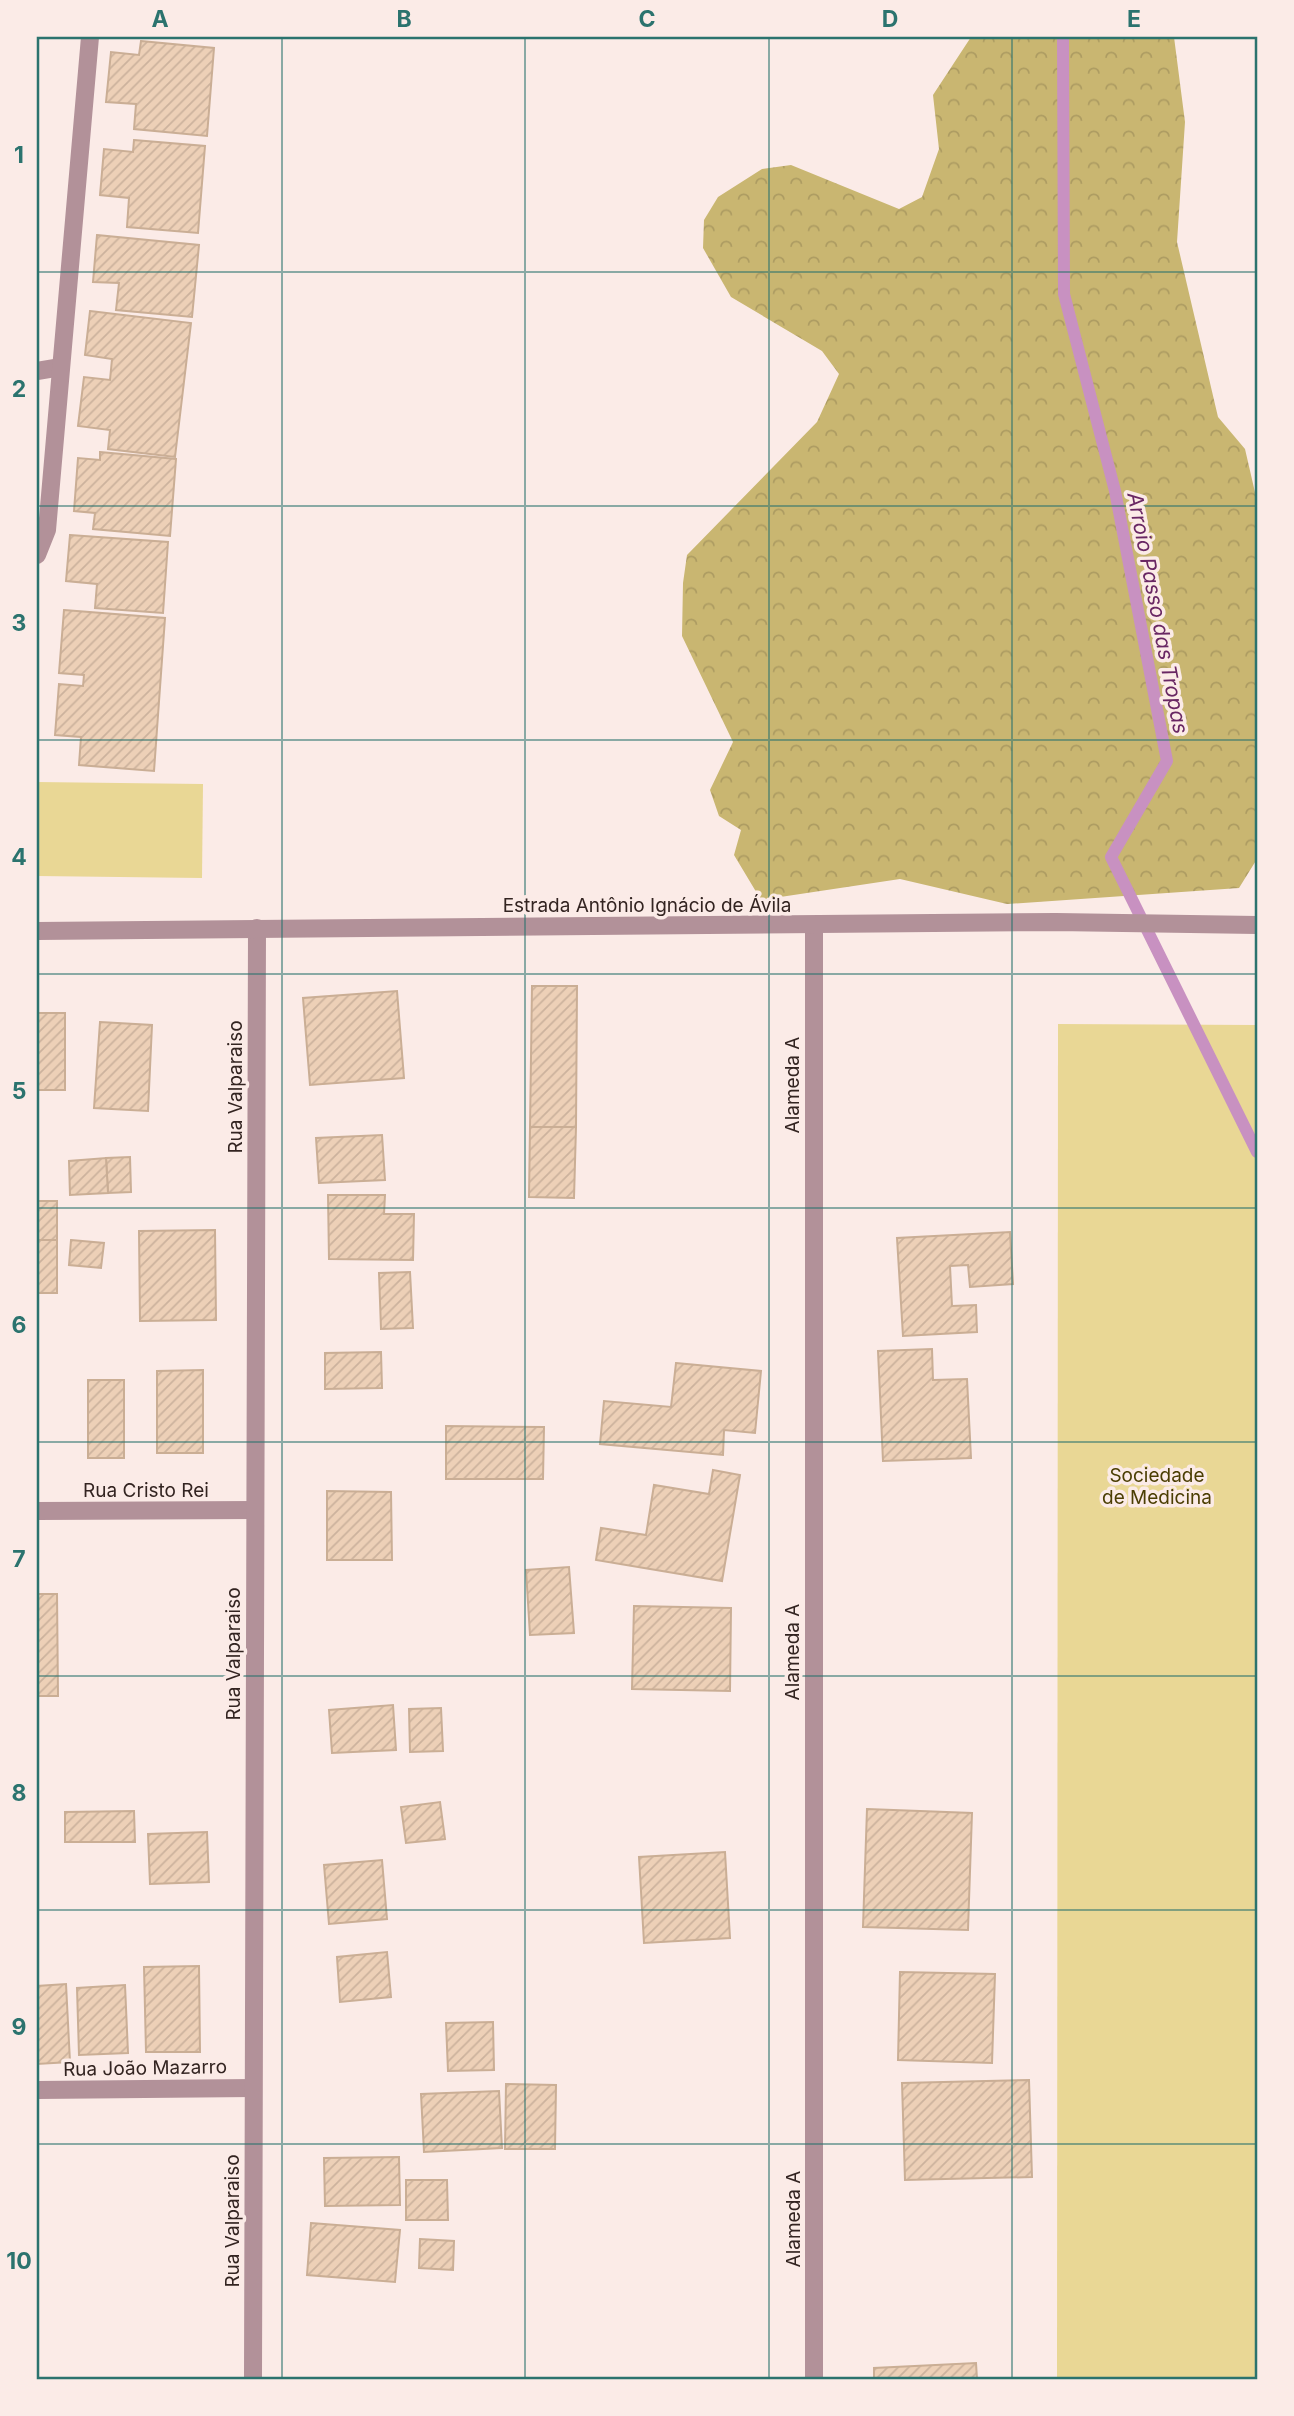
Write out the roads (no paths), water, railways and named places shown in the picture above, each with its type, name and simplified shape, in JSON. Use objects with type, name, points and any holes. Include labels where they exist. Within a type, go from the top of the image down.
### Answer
[{"type":"street","points":[[37,555],[47,530],[90,37]]},
{"type":"street","points":[[37,371],[61,367]]},
{"type":"street","name":"Estrada Antônio Ignácio de Ávila","points":[[37,931],[1056,922],[1257,925]]},
{"type":"street","name":"Alameda A","points":[[814,925],[814,2379]]},
{"type":"street","name":"Rua Valparaiso","points":[[253,2379],[257,928]]},
{"type":"street","name":"Rua Cristo Rei","points":[[37,1511],[255,1510]]},
{"type":"street","name":"Rua João Mazarro","points":[[37,2091],[253,2088]]},
{"type":"waterway","name":"Arroio Passo das Tropas","points":[[1063,37],[1064,294],[1115,491],[1167,761],[1111,857],[1257,1152]]},
{"type":"park label","name":"Sociedade de Medicina","points":[[1157,1486]]}]
